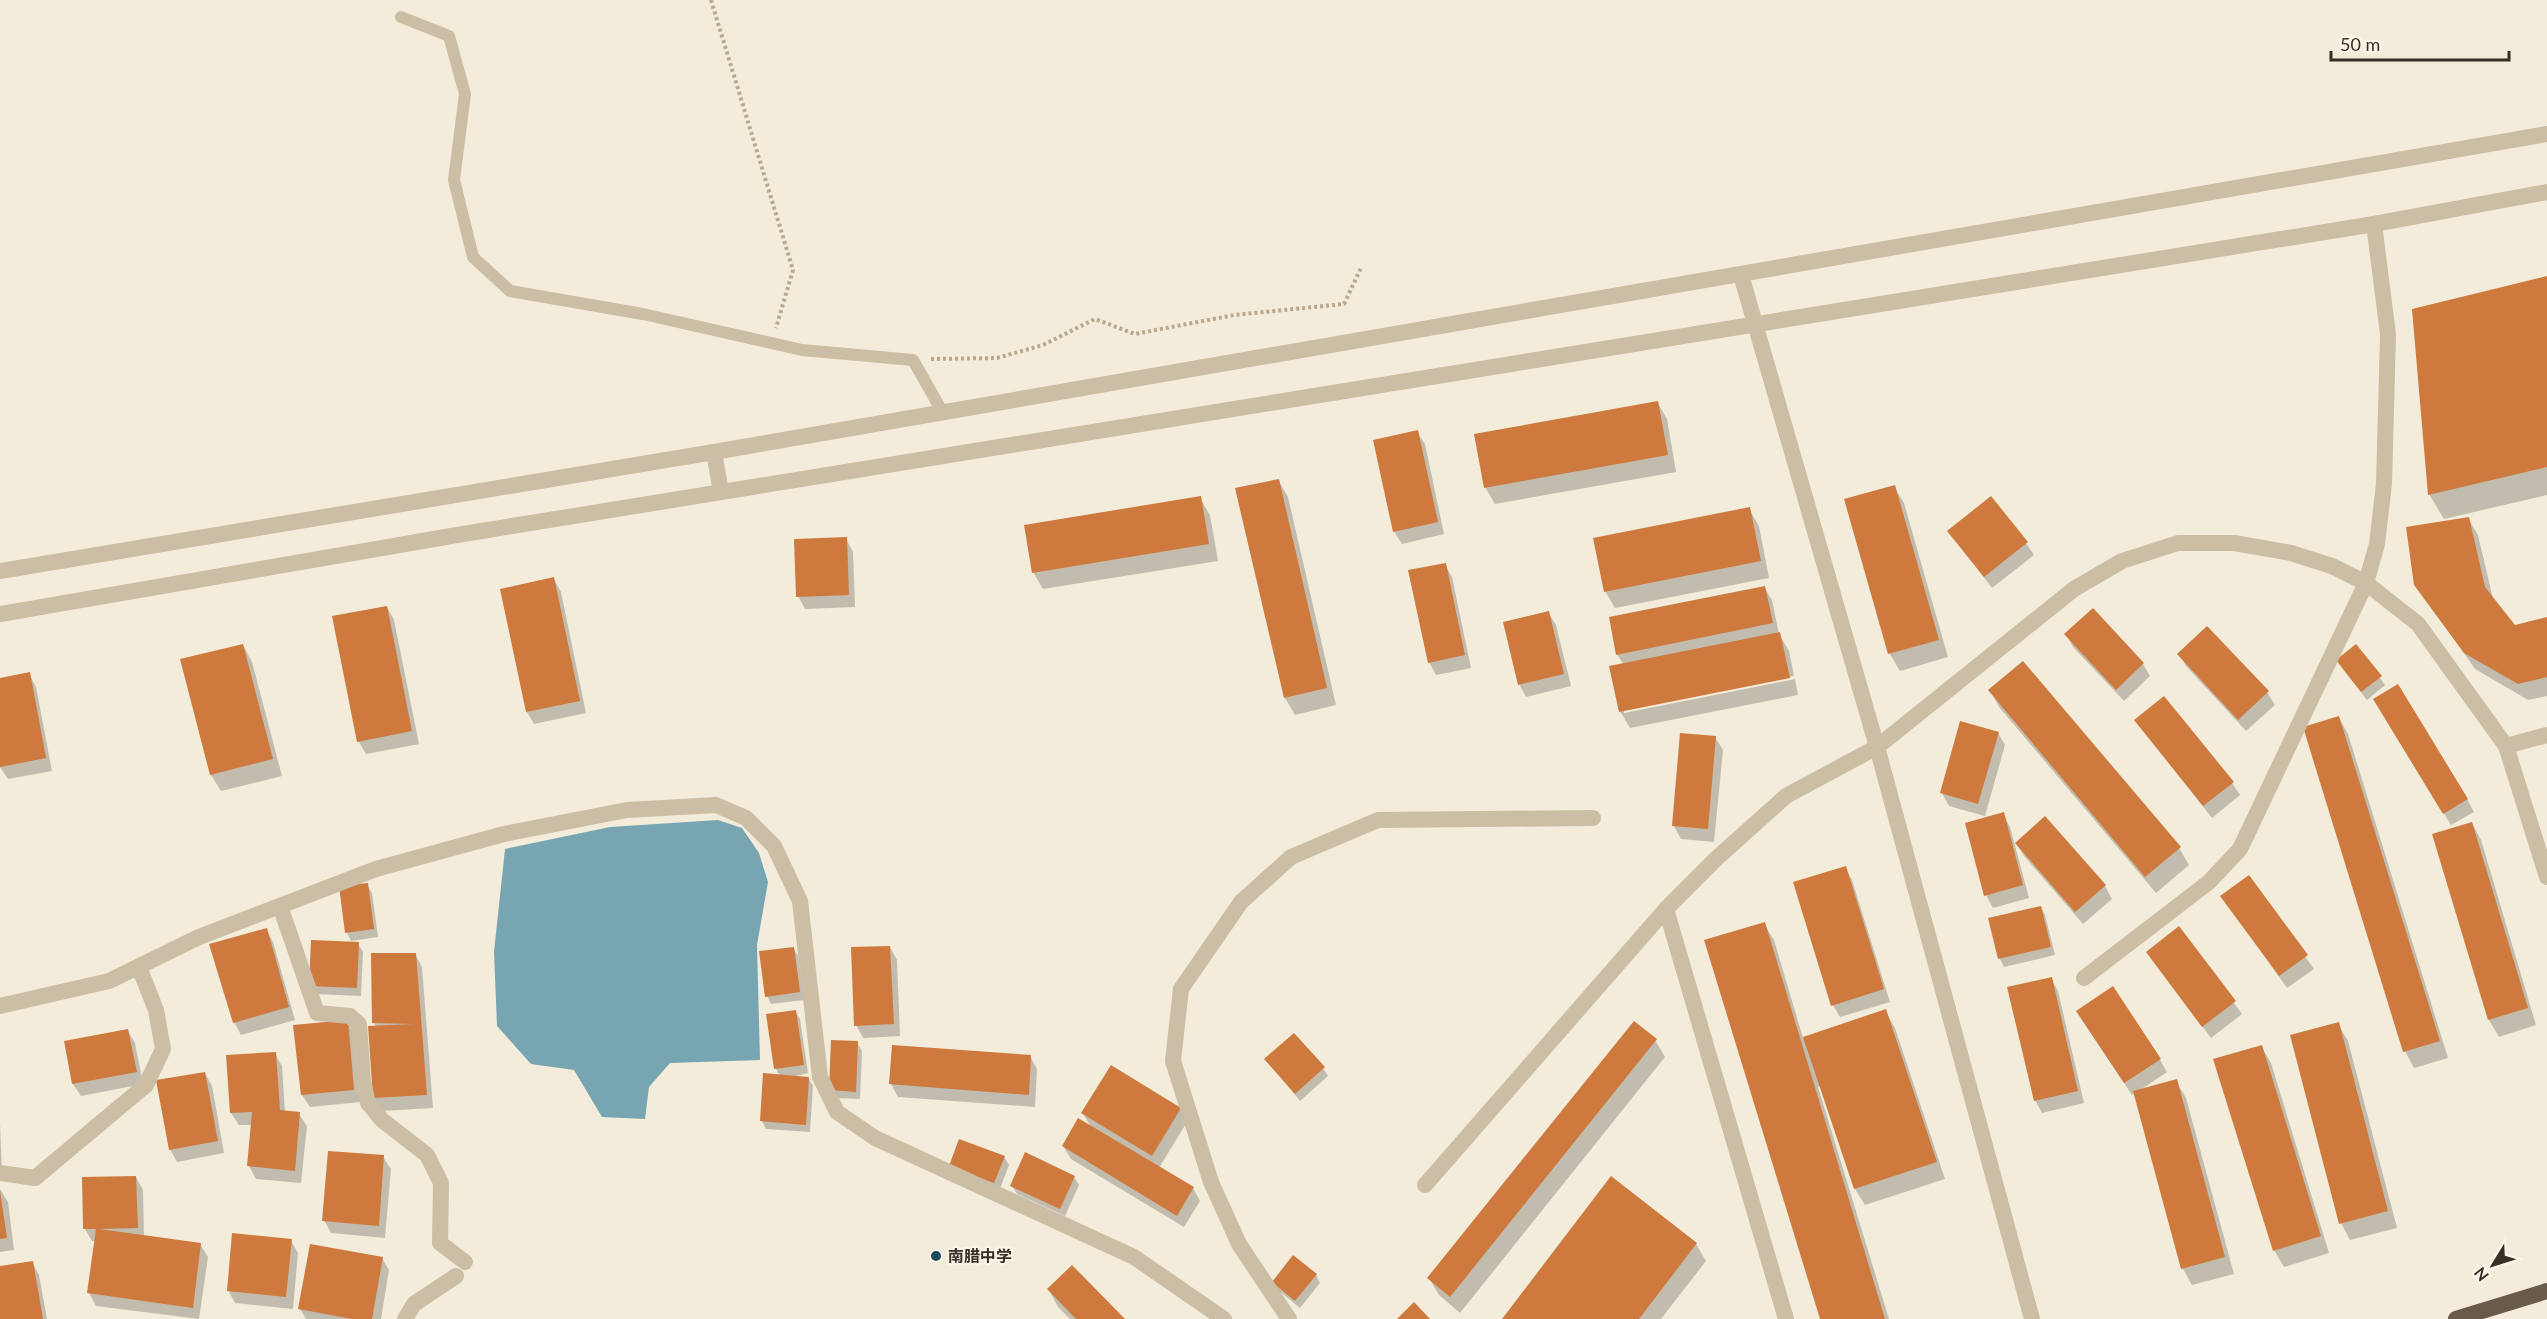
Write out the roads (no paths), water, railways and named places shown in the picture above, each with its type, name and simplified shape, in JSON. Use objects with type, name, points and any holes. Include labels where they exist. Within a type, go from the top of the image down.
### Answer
[{"type":"highway","points":[[2456,1319],[2547,1291]]},
{"type":"street","points":[[0,571],[714,452],[2547,134]]},
{"type":"street","points":[[0,614],[721,492],[2374,224],[2547,192]]},
{"type":"street","points":[[2084,978],[2210,882],[2240,849],[2366,583],[2377,544],[2384,484],[2388,334],[2374,224]]},
{"type":"street","points":[[1741,275],[1877,747],[2032,1319]]},
{"type":"street","points":[[714,452],[721,492]]},
{"type":"street","points":[[1425,1185],[1666,909],[1718,856],[1786,796],[1877,747],[2074,589],[2122,561],[2178,543],[2234,543],[2291,553],[2332,566],[2366,583],[2418,624],[2506,746],[2547,877]]},
{"type":"street","points":[[2506,746],[2547,735]]},
{"type":"street","points":[[0,1006],[109,981],[199,937],[376,869],[504,834],[627,810],[716,805],[746,818],[774,846],[801,901],[820,1077],[837,1112],[875,1138],[1134,1257],[1224,1319]]},
{"type":"street","points":[[1289,1319],[1239,1244],[1211,1182],[1173,1061],[1181,988],[1241,902],[1291,856],[1378,820],[1593,818]]},
{"type":"street","points":[[280,906],[317,1013],[350,1016],[359,1024],[363,1081],[368,1103],[382,1120],[428,1155],[441,1183],[440,1243],[460,1269],[414,1304],[405,1319]]},
{"type":"street","points":[[1666,909],[1786,1319]]},
{"type":"street","points":[[0,1173],[35,1178],[146,1085],[163,1049],[156,1010],[139,967]]},
{"type":"lane","points":[[401,17],[449,36],[465,94],[454,180],[473,257],[510,291],[643,314],[802,350],[913,360],[943,412]]},
{"type":"water","points":[[718,820],[742,828],[759,853],[768,882],[757,945],[760,1060],[670,1063],[649,1087],[645,1119],[602,1117],[574,1070],[531,1064],[497,1026],[494,952],[505,849],[610,827]]},
{"type":"place","name":"南腊中学","points":[[936,1256]]}]
